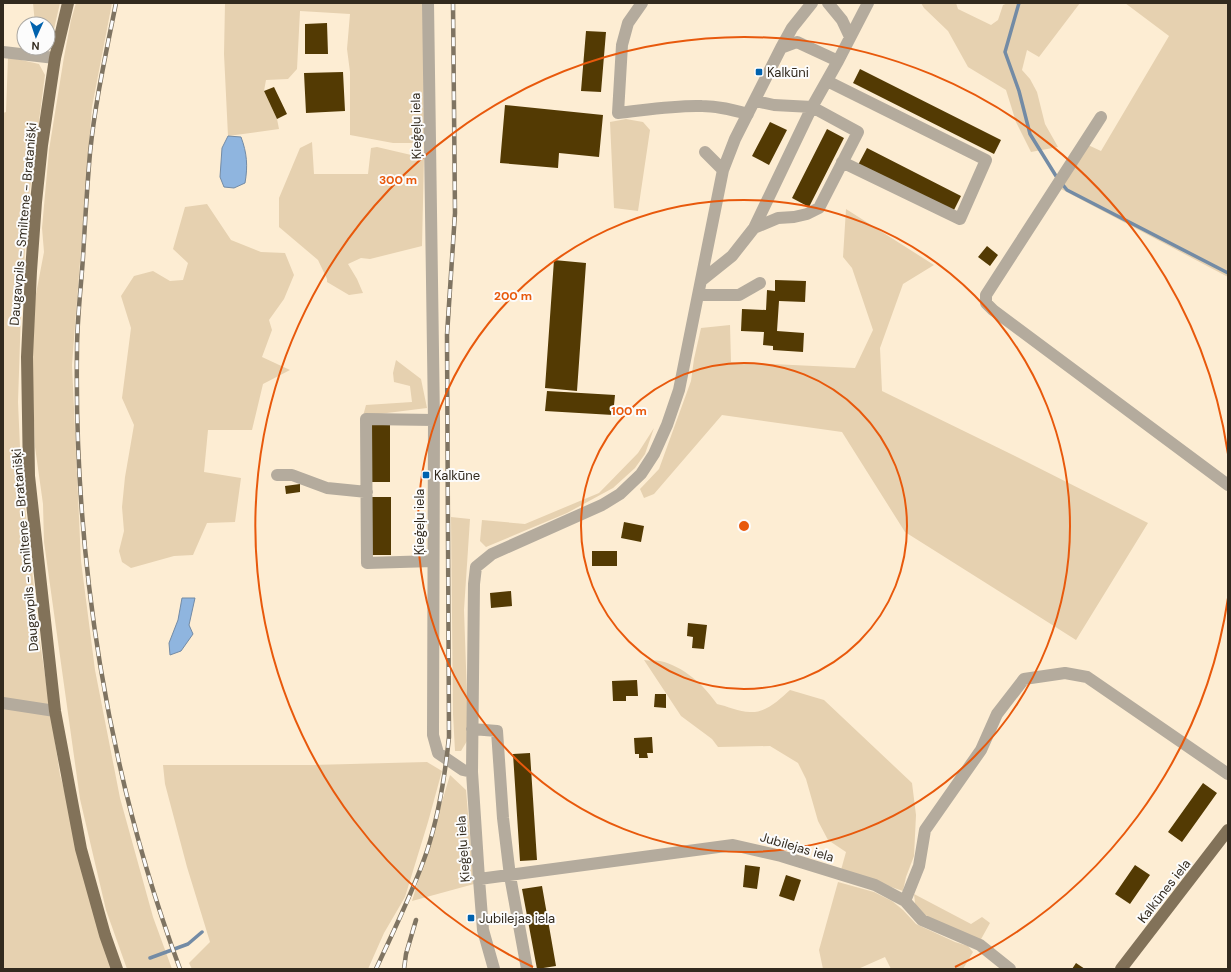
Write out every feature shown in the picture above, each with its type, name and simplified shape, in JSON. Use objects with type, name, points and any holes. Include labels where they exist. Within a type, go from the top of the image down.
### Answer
[{"type":"main road","name":"Daugavpils - Smiltene - Bratanišķi","points":[[68,3],[54,58],[36,202],[27,357],[29,476],[55,711],[81,849],[107,942],[117,969]]},
{"type":"main road","name":"Kalkūnes iela","points":[[1121,969],[1228,830]]},
{"type":"street","name":"Ķieģeļu iela","points":[[428,3],[434,420],[433,735],[438,753],[463,770],[472,772],[483,930],[494,969]]},
{"type":"street","points":[[642,3],[628,23],[622,45],[618,113],[668,107],[703,106],[728,109],[748,114]]},
{"type":"street","points":[[472,772],[474,584],[476,567],[492,554],[602,505],[620,494],[641,474],[654,454],[667,425],[679,390],[723,170],[735,139],[781,48],[792,28],[812,3]]},
{"type":"street","points":[[828,3],[842,20],[850,37]]},
{"type":"street","points":[[702,280],[732,256],[754,228],[812,107],[827,82],[868,3]]},
{"type":"street","points":[[781,48],[797,42],[838,61]]},
{"type":"street","points":[[3,52],[54,58]]},
{"type":"street","points":[[827,82],[986,160],[960,219],[842,162]]},
{"type":"street","points":[[754,228],[778,218],[807,214],[819,208],[858,132],[812,107],[774,105],[755,101]]},
{"type":"street","points":[[1101,117],[986,295],[986,303],[992,310],[1228,485]]},
{"type":"street","points":[[705,152],[723,170]]},
{"type":"street","points":[[699,295],[739,295],[760,283]]},
{"type":"street","points":[[433,561],[367,563],[366,419],[434,420]]},
{"type":"street","points":[[277,475],[292,475],[327,488],[367,492]]},
{"type":"street","points":[[905,901],[919,866],[926,830],[981,750],[997,714],[1024,679],[1065,673],[1087,677],[1228,774]]},
{"type":"street","points":[[3,703],[55,711]]},
{"type":"street","points":[[472,729],[497,731],[503,818],[510,876],[527,969]]},
{"type":"street","name":"Jubilejas iela","points":[[479,879],[733,845],[781,856],[875,885],[905,901],[922,920],[980,945],[1010,969]]},
{"type":"shaded area","points":[[33,3],[60,3],[56,20],[56,16],[34,16]]},
{"type":"shaded area","points":[[76,3],[112,3],[92,107],[72,365],[81,561],[95,670],[120,798],[153,917],[172,969],[127,969],[106,910],[80,799],[44,542],[43,504],[35,447],[32,366],[35,299],[44,252],[42,228],[49,150],[64,57]]},
{"type":"shaded area","points":[[225,3],[423,3],[424,134],[421,143],[393,143],[350,135],[350,72],[347,49],[350,14],[300,11],[297,69],[288,79],[266,80],[264,91],[277,119],[279,129],[228,136],[224,54]]},
{"type":"shaded area","points":[[921,3],[956,3],[958,9],[991,25],[998,20],[1003,5],[1008,3],[1080,3],[1039,57],[1027,50],[1022,70],[1030,79],[1037,92],[1045,124],[1058,147],[1031,152],[1016,122],[1006,90],[968,67],[948,31],[924,8]]},
{"type":"shaded area","points":[[1125,3],[1228,3],[1228,277],[1061,189],[1088,145],[1101,151],[1169,36]]},
{"type":"shaded area","points":[[8,57],[39,64],[45,75],[28,205],[21,312],[18,402],[21,470],[40,642],[60,775],[115,969],[3,969],[3,113],[6,112]]},
{"type":"shaded area","points":[[626,119],[643,122],[650,130],[638,211],[614,208],[610,122]]},
{"type":"shaded area","points":[[312,142],[314,174],[368,174],[371,148],[377,147],[424,158],[422,246],[370,259],[361,258],[348,264],[363,293],[349,295],[327,282],[318,260],[279,227],[279,198],[300,148]]},
{"type":"shaded area","points":[[207,204],[231,240],[261,252],[285,253],[294,275],[284,299],[269,320],[272,330],[262,357],[290,370],[263,384],[252,430],[208,430],[204,472],[241,478],[235,522],[207,523],[193,555],[174,556],[131,568],[122,562],[119,551],[124,531],[122,507],[125,477],[134,425],[122,398],[131,328],[121,296],[134,276],[153,271],[170,281],[183,280],[188,263],[173,249],[185,207]]},
{"type":"shaded area","points":[[846,209],[934,265],[903,284],[880,348],[882,391],[1148,523],[1076,640],[905,532],[842,432],[722,415],[654,494],[644,498],[640,489],[659,469],[691,381],[701,328],[730,325],[731,362],[855,368],[873,330],[852,268],[843,257]]},
{"type":"shaded area","points":[[396,360],[421,379],[427,408],[363,416],[366,405],[412,402],[410,386],[394,382],[393,373]]},
{"type":"shaded area","points":[[654,428],[645,454],[635,468],[613,488],[567,513],[486,547],[480,541],[482,520],[525,524],[599,493],[638,453]]},
{"type":"shaded area","points":[[451,517],[470,519],[464,610],[468,724],[467,741],[461,751],[455,751],[453,714]]},
{"type":"shaded area","points":[[644,660],[660,661],[677,667],[699,683],[717,704],[742,711],[756,712],[767,708],[777,702],[790,690],[824,700],[912,783],[916,815],[914,856],[906,877],[903,891],[841,870],[846,852],[828,840],[818,821],[806,779],[798,763],[770,746],[718,747],[712,739],[681,716]]},
{"type":"shaded area","points":[[427,762],[442,771],[428,822],[405,897],[384,933],[368,969],[192,969],[189,963],[210,942],[187,867],[165,784],[163,765],[312,765]]},
{"type":"shaded area","points":[[450,775],[466,790],[474,884],[412,901]]},
{"type":"shaded area","points":[[838,882],[874,892],[892,901],[916,924],[955,942],[968,946],[973,952],[963,969],[891,969],[885,957],[858,969],[823,969],[819,950]]},
{"type":"shaded area","points":[[914,894],[971,924],[982,917],[990,923],[980,941],[916,911]]},
{"type":"water","points":[[228,136],[241,137],[245,149],[245,183],[234,188],[224,187],[220,177],[222,148]]},
{"type":"water","points":[[182,598],[195,598],[189,625],[193,634],[181,651],[170,655],[169,643],[178,620]]},
{"type":"building","points":[[327,23],[328,54],[305,54],[305,24]]},
{"type":"building","points":[[586,31],[606,32],[601,92],[581,91]]},
{"type":"building","points":[[860,69],[1001,140],[994,154],[853,83]]},
{"type":"building","points":[[343,72],[345,111],[306,113],[304,73]]},
{"type":"building","points":[[274,87],[287,114],[277,119],[264,91]]},
{"type":"building","points":[[505,105],[603,115],[599,157],[559,153],[558,168],[500,163]]},
{"type":"building","points":[[770,122],[787,130],[769,165],[752,156]]},
{"type":"building","points":[[827,129],[844,138],[809,207],[792,198]]},
{"type":"building","points":[[867,148],[961,196],[953,212],[858,165]]},
{"type":"building","points":[[987,246],[998,255],[990,266],[978,257]]},
{"type":"building","points":[[554,260],[586,263],[577,391],[545,388]]},
{"type":"building","points":[[775,280],[806,281],[805,302],[779,301],[777,331],[804,333],[803,352],[773,350],[773,346],[763,345],[764,332],[741,331],[742,309],[766,310],[767,290],[775,291]]},
{"type":"building","points":[[547,391],[615,395],[613,415],[545,411]]},
{"type":"building","points":[[370,424],[390,424],[390,482],[371,482]]},
{"type":"building","points":[[300,484],[300,492],[286,494],[285,486]]},
{"type":"building","points":[[371,497],[391,497],[391,555],[371,555]]},
{"type":"building","points":[[624,522],[644,526],[641,542],[621,538]]},
{"type":"building","points":[[592,551],[617,551],[617,566],[592,566]]},
{"type":"building","points":[[511,591],[512,606],[491,608],[490,593]]},
{"type":"building","points":[[688,623],[707,625],[704,649],[692,648],[693,637],[687,636]]},
{"type":"building","points":[[637,680],[638,696],[626,696],[626,701],[613,701],[612,681]]},
{"type":"building","points":[[655,694],[666,694],[666,708],[654,707]]},
{"type":"building","points":[[652,737],[653,753],[647,753],[648,758],[639,758],[639,754],[635,754],[634,738]]},
{"type":"building","points":[[530,753],[537,860],[520,861],[513,754]]},
{"type":"building","points":[[1203,783],[1217,793],[1182,842],[1168,832]]},
{"type":"building","points":[[745,865],[760,867],[757,889],[743,887]]},
{"type":"building","points":[[1135,865],[1150,875],[1130,904],[1115,894]]},
{"type":"building","points":[[786,875],[801,880],[794,901],[779,896]]},
{"type":"building","points":[[542,886],[556,966],[537,969],[522,889]]},
{"type":"building","points":[[1076,963],[1085,969],[1072,969]]},
{"type":"waterway","points":[[1019,3],[1005,52],[1019,91],[1030,134],[1056,176]]},
{"type":"waterway","points":[[1063,185],[1067,190],[1228,273]]},
{"type":"waterway","points":[[150,958],[188,944],[202,932]]},
{"type":"railway","points":[[116,3],[101,78],[92,134],[78,315],[78,429],[82,507],[89,586],[100,664],[115,742],[133,819],[154,894],[180,969]]},
{"type":"railway","points":[[376,969],[422,866],[427,851],[441,795],[449,737],[447,335],[455,213],[453,3]]},
{"type":"railway","points":[[404,969],[406,954],[416,920]]},
{"type":"place","name":"Kalkūni","points":[[759,72]]},
{"type":"place","name":"Kalkūne","points":[[426,475]]},
{"type":"place","name":"Jubilejas iela","points":[[471,918]]}]
